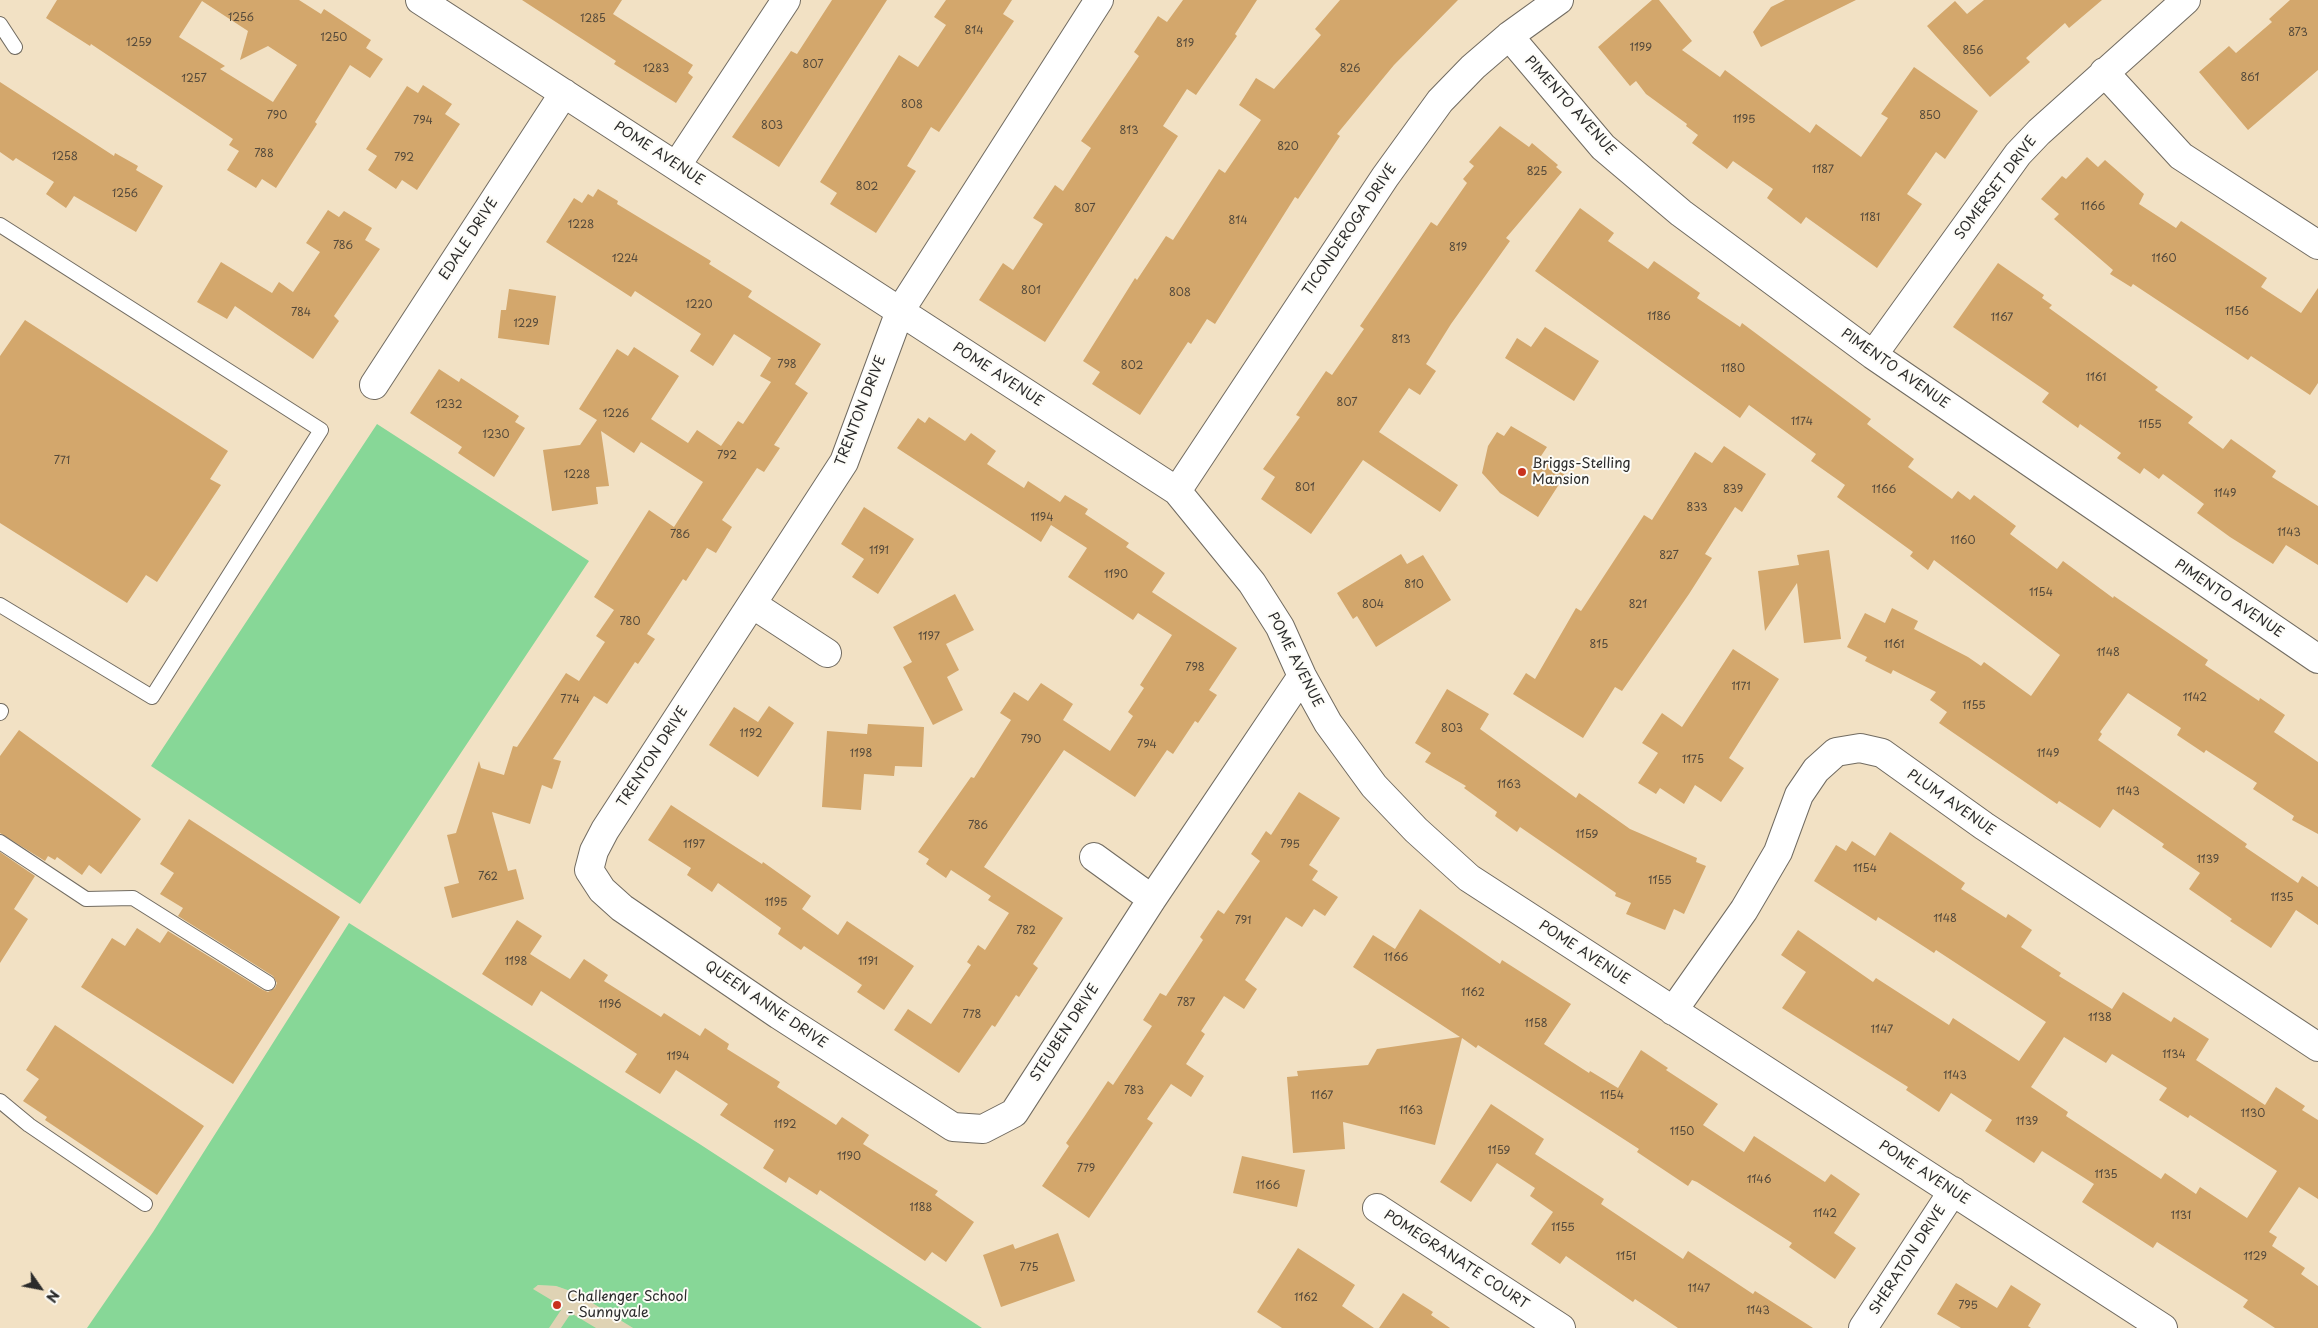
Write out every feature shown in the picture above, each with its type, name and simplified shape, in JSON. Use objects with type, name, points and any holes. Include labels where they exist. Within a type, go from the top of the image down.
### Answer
[{"type":"street","name":"POME AVENUE","points":[[420,0],[1177,491],[1252,583],[1280,627],[1302,676],[1328,723],[1374,786],[1416,830],[1469,878],[2163,1328]]},
{"type":"street","points":[[677,165],[786,0]]},
{"type":"street","name":"TRENTON DRIVE","points":[[589,870],[594,850],[605,830],[844,462],[900,311],[1099,0]]},
{"type":"street","name":"TICONDEROGA DRIVE","points":[[1177,491],[1385,176],[1440,101],[1473,67],[1509,36],[1559,0]]},
{"type":"street","name":"SOMERSET DRIVE","points":[[1873,355],[2018,154],[2104,72],[2186,0]]},
{"type":"street","name":"PIMENTO AVENUE","points":[[1509,36],[1603,147],[1681,213],[1873,355],[2318,660]]},
{"type":"street","points":[[2104,72],[2181,156],[2318,245]]},
{"type":"street","name":"EDALE DRIVE","points":[[374,385],[564,93]]},
{"type":"street","points":[[752,604],[827,653]]},
{"type":"street","name":"STEUBEN DRIVE","points":[[953,1127],[983,1129],[1014,1113],[1152,899],[1302,676]]},
{"type":"street","name":"PLUM AVENUE","points":[[1673,1011],[1744,910],[1778,852],[1799,795],[1816,770],[1836,752],[1860,748],[1882,753],[1984,826],[2318,1047]]},
{"type":"street","points":[[1094,857],[1152,899]]},
{"type":"street","name":"QUEEN ANNE DRIVE","points":[[589,870],[602,890],[622,908],[779,1015],[953,1127]]},
{"type":"street","name":"SHERATON DRIVE","points":[[1863,1328],[1953,1191]]},
{"type":"street","name":"POMEGRANATE COURT","points":[[1377,1208],[1561,1328]]},
{"type":"lane","points":[[0,24],[15,47],[0,45]]},
{"type":"lane","points":[[0,225],[321,430],[152,697],[0,605]]},
{"type":"lane","points":[[0,842],[86,899],[133,898],[268,983]]},
{"type":"lane","points":[[0,1101],[29,1126],[146,1204]]},
{"type":"shaded area","name":"Challenger School - Sunnyvale","points":[[538,1285],[556,1286],[576,1293],[633,1328],[501,1328],[522,1296]]},
{"type":"green space","points":[[377,424],[589,561],[360,904],[151,766]]},
{"type":"green space","points":[[349,923],[698,1143],[982,1328],[633,1328],[576,1293],[556,1286],[538,1285],[533,1289],[563,1307],[549,1328],[87,1328],[153,1232]]},
{"type":"green space","points":[[571,1313],[596,1328],[561,1328]]},
{"type":"building","points":[[57,0],[299,0],[321,14],[324,9],[371,40],[366,48],[383,59],[370,78],[350,65],[315,122],[317,124],[276,188],[262,179],[256,188],[227,170],[239,151],[229,145],[233,139],[91,44],[90,46],[46,18]],"holes":[[[202,1],[248,31],[240,60],[268,46],[297,65],[273,102],[220,69],[225,66],[179,37]]]},
{"type":"building","points":[[522,0],[622,0],[613,14],[693,65],[688,73],[693,77],[676,103],[614,64],[616,61]]},
{"type":"building","points":[[832,0],[887,0],[779,167],[732,137],[791,51],[797,54]]},
{"type":"building","points":[[946,0],[1012,0],[1003,14],[1014,21],[939,132],[931,127],[907,166],[916,171],[876,233],[830,204],[837,193],[820,182],[899,55],[918,67],[946,25],[934,17]]},
{"type":"building","points":[[1183,0],[1257,0],[1235,34],[1237,36],[1196,95],[1187,89],[1163,126],[1178,136],[1045,342],[979,300],[1003,263],[1013,270],[1043,224],[1033,218],[1055,185],[1063,191],[1091,148],[1081,141],[1139,56],[1134,52],[1158,16],[1167,22]]},
{"type":"building","points":[[1340,0],[1458,0],[1394,65],[1337,134],[1340,136],[1298,199],[1295,197],[1215,324],[1207,319],[1191,344],[1188,342],[1140,415],[1092,384],[1100,372],[1083,361],[1135,278],[1137,280],[1166,236],[1173,240],[1219,169],[1225,173],[1261,120],[1239,105],[1256,78],[1274,89],[1321,35],[1315,29]]},
{"type":"building","points":[[1652,0],[1659,0],[1692,41],[1682,50],[1720,77],[1725,70],[1810,133],[1816,124],[1861,157],[1888,118],[1881,114],[1914,67],[1978,111],[1945,159],[1936,152],[1907,194],[1922,204],[1877,268],[1806,217],[1801,224],[1767,198],[1773,189],[1733,161],[1727,169],[1692,143],[1698,135],[1686,126],[1687,124],[1646,94],[1636,81],[1630,86],[1598,47]]},
{"type":"building","points":[[1785,0],[1856,0],[1761,47],[1753,32],[1771,7]]},
{"type":"building","points":[[1984,0],[2102,0],[2069,28],[2065,23],[2026,58],[2030,62],[1990,97],[1927,26],[1955,1],[1967,14]]},
{"type":"building","points":[[2290,0],[2318,0],[2318,70],[2248,130],[2199,72],[2229,46],[2236,53],[2272,22],[2269,19]]},
{"type":"building","points":[[0,82],[114,156],[115,153],[138,166],[136,170],[163,186],[136,232],[74,196],[66,208],[46,194],[54,182],[16,158],[13,161],[0,152]]},
{"type":"building","points":[[423,85],[452,104],[445,114],[460,124],[417,190],[402,180],[396,189],[368,170],[377,156],[366,149],[407,86],[418,93]]},
{"type":"building","points":[[1500,126],[1529,147],[1532,143],[1558,165],[1556,167],[1562,172],[1506,238],[1510,241],[1451,324],[1426,364],[1436,371],[1420,395],[1409,388],[1379,432],[1458,485],[1440,512],[1363,460],[1311,534],[1261,499],[1275,477],[1263,469],[1300,417],[1296,415],[1326,371],[1332,375],[1364,329],[1360,326],[1431,222],[1437,226],[1467,183],[1463,179],[1474,166],[1469,162]]},
{"type":"building","points":[[2087,157],[2098,167],[2105,160],[2144,194],[2139,204],[2176,228],[2181,221],[2267,278],[2261,287],[2301,313],[2318,288],[2318,383],[2310,395],[2251,356],[2248,360],[2133,284],[2131,287],[2110,274],[2113,270],[2054,219],[2059,214],[2041,199],[2062,176],[2066,179]]},
{"type":"building","points":[[598,189],[618,201],[617,204],[711,261],[709,264],[752,291],[748,297],[821,344],[795,384],[808,393],[774,445],[780,448],[764,472],[757,468],[722,520],[732,527],[716,553],[707,548],[686,581],[683,579],[647,634],[655,639],[638,664],[635,662],[607,704],[594,696],[553,759],[561,761],[552,789],[542,785],[530,824],[492,812],[508,871],[516,869],[524,899],[452,918],[444,887],[459,883],[447,835],[456,833],[479,761],[481,768],[504,775],[513,746],[517,747],[566,673],[579,681],[605,642],[596,636],[614,610],[594,597],[649,510],[674,527],[703,482],[641,442],[634,453],[601,431],[609,486],[596,487],[598,504],[552,511],[543,450],[580,445],[597,420],[579,409],[617,349],[628,356],[634,347],[679,376],[651,419],[688,443],[697,430],[721,446],[738,421],[743,424],[771,382],[760,376],[771,358],[734,334],[713,366],[690,351],[701,334],[635,291],[631,297],[546,242],[574,198],[582,203],[588,194],[593,197]]},
{"type":"building","points":[[1580,208],[1614,233],[1608,241],[1648,269],[1654,261],[1700,293],[1697,298],[1740,327],[1742,323],[1871,419],[1867,424],[1914,459],[1908,467],[1952,499],[1958,491],[1970,500],[1974,495],[2016,526],[2010,534],[2057,569],[2063,561],[2113,598],[2114,596],[2208,660],[2205,665],[2259,701],[2260,698],[2285,715],[2274,732],[2318,762],[2318,834],[2292,820],[2294,816],[2253,789],[2257,783],[2206,750],[2204,753],[2177,735],[2181,728],[2128,693],[2100,732],[2102,734],[2098,740],[2247,844],[2245,847],[2298,883],[2302,876],[2318,887],[2318,925],[2296,910],[2271,948],[2230,921],[2232,919],[2189,889],[2200,873],[2162,847],[2164,844],[2113,809],[2100,828],[2059,801],[2057,804],[1939,723],[1947,712],[1930,700],[1936,692],[1893,670],[1891,674],[1865,661],[1867,657],[1847,647],[1865,613],[1885,623],[1892,608],[1918,621],[1914,629],[1968,657],[1981,666],[1984,662],[2031,696],[2060,655],[1934,560],[1928,570],[1910,556],[1913,552],[1837,497],[1845,485],[1811,461],[1816,454],[1749,405],[1740,418],[1535,271]]},
{"type":"building","points":[[328,210],[339,217],[344,211],[372,228],[365,240],[380,249],[334,316],[339,321],[313,359],[235,306],[227,319],[197,302],[221,262],[272,293],[279,282],[293,292],[320,252],[306,243]]},
{"type":"building","points":[[1998,263],[2044,295],[2042,298],[2052,305],[2049,308],[2158,387],[2155,390],[2193,417],[2188,423],[2223,449],[2231,439],[2276,471],[2272,477],[2318,506],[2318,565],[2286,545],[2273,564],[2230,537],[2197,513],[2204,504],[2163,474],[2159,479],[2144,468],[2140,474],[2117,458],[2121,453],[2080,424],[2078,428],[2042,402],[2049,393],[1953,327]]},
{"type":"building","points":[[509,289],[556,296],[549,345],[498,338],[501,310],[506,310]]},
{"type":"building","points":[[25,320],[228,451],[210,479],[221,485],[157,582],[146,575],[127,603],[0,523],[0,356]]},
{"type":"building","points":[[1545,327],[1599,361],[1574,401],[1505,358],[1517,338],[1531,347]]},
{"type":"building","points":[[439,369],[459,382],[461,378],[519,416],[515,422],[525,428],[494,477],[458,453],[462,447],[410,413]]},
{"type":"building","points":[[929,417],[965,441],[971,433],[996,451],[987,464],[1024,488],[1028,481],[1060,502],[1065,495],[1088,509],[1085,514],[1129,543],[1126,547],[1165,573],[1152,592],[1237,648],[1209,690],[1217,695],[1198,723],[1195,721],[1173,754],[1167,750],[1135,797],[1064,750],[984,867],[1063,918],[1033,964],[1038,968],[1019,997],[1016,995],[995,1027],[992,1025],[959,1073],[894,1030],[908,1009],[931,1024],[971,965],[967,962],[978,945],[985,950],[1009,913],[988,900],[991,896],[951,870],[946,878],[926,864],[929,859],[918,852],[971,777],[974,778],[1011,720],[1000,713],[1014,692],[1028,701],[1041,683],[1073,704],[1063,720],[1110,751],[1133,716],[1128,712],[1144,688],[1140,685],[1172,635],[1138,613],[1133,620],[1068,577],[1087,548],[1051,525],[1041,542],[897,448],[918,418],[925,423]]},
{"type":"building","name":"Briggs-Stelling Mansion","points":[[1511,426],[1547,447],[1539,459],[1565,475],[1538,517],[1500,493],[1482,473],[1488,446],[1497,432],[1504,436]]},
{"type":"building","points":[[1724,446],[1766,474],[1742,512],[1735,507],[1705,554],[1712,558],[1689,594],[1622,691],[1615,687],[1583,738],[1513,694],[1526,673],[1535,679],[1576,608],[1581,611],[1644,515],[1652,520],[1695,452],[1712,463]]},
{"type":"building","points":[[864,507],[914,539],[878,594],[852,577],[864,559],[841,544]]},
{"type":"building","points":[[1829,550],[1841,639],[1804,643],[1797,583],[1765,631],[1758,571],[1799,565],[1797,555]]},
{"type":"building","points":[[1401,554],[1407,564],[1423,555],[1451,600],[1376,647],[1357,616],[1353,619],[1337,593]]},
{"type":"building","points":[[955,594],[974,630],[946,644],[959,670],[947,677],[963,710],[933,725],[903,667],[912,662],[893,627]]},
{"type":"building","points":[[1733,649],[1779,679],[1729,758],[1744,768],[1721,802],[1695,785],[1684,804],[1660,788],[1656,794],[1638,783],[1658,753],[1642,743],[1662,713],[1682,727]]},
{"type":"building","points":[[1447,689],[1489,714],[1480,729],[1576,798],[1579,793],[1630,829],[1697,858],[1696,862],[1706,866],[1684,914],[1674,909],[1665,930],[1626,914],[1631,903],[1615,896],[1616,893],[1520,827],[1517,832],[1495,816],[1497,812],[1464,788],[1466,786],[1425,762],[1431,753],[1415,743]]},
{"type":"building","points":[[769,706],[794,723],[758,777],[709,745],[734,707],[758,722]]},
{"type":"building","points":[[868,724],[924,727],[922,767],[895,766],[894,776],[864,774],[861,810],[822,807],[827,731],[867,734]]},
{"type":"building","points":[[19,730],[141,819],[101,874],[89,865],[82,875],[57,857],[55,860],[48,856],[45,861],[0,833],[0,756]]},
{"type":"building","points":[[1299,792],[1340,818],[1309,865],[1318,871],[1312,880],[1338,897],[1325,916],[1314,909],[1302,927],[1286,917],[1245,980],[1257,989],[1244,1009],[1224,996],[1201,1031],[1205,1034],[1186,1064],[1204,1076],[1191,1097],[1171,1084],[1147,1119],[1153,1123],[1089,1218],[1042,1186],[1069,1146],[1066,1143],[1108,1081],[1113,1085],[1152,1026],[1143,1020],[1160,993],[1166,996],[1203,940],[1200,937],[1218,910],[1224,914],[1260,861],[1251,854],[1266,831],[1271,835]]},
{"type":"building","points":[[671,805],[762,864],[763,862],[811,896],[802,909],[838,935],[847,921],[914,966],[884,1010],[857,992],[862,985],[804,946],[801,950],[778,934],[781,928],[718,883],[712,892],[687,875],[691,868],[648,840]]},
{"type":"building","points":[[189,819],[340,917],[233,1084],[81,987],[112,938],[125,946],[137,928],[160,943],[168,931],[263,990],[268,992],[275,988],[277,983],[273,976],[178,916],[183,908],[160,894],[174,873],[160,864]]},
{"type":"building","points":[[1890,832],[1965,883],[1961,889],[2006,918],[2008,914],[2032,930],[2021,947],[2061,973],[2059,976],[2112,1009],[2123,992],[2171,1022],[2174,1017],[2209,1039],[2196,1060],[2265,1105],[2276,1087],[2305,1106],[2302,1110],[2318,1120],[2318,1199],[2299,1187],[2269,1232],[2277,1237],[2272,1246],[2305,1268],[2301,1274],[2318,1286],[2318,1328],[2275,1328],[2243,1307],[2248,1300],[2157,1242],[2153,1248],[2082,1202],[2094,1184],[2042,1151],[2034,1163],[1985,1131],[1992,1120],[1951,1093],[1939,1112],[1906,1090],[1908,1087],[1782,1008],[1806,972],[1781,955],[1798,930],[1873,982],[1876,978],[1949,1025],[1953,1018],[2019,1061],[2046,1022],[1936,950],[1934,953],[1878,917],[1876,921],[1814,881],[1836,845],[1846,851],[1852,841],[1875,856]],"holes":[[[2064,1037],[2106,1063],[2112,1054],[2167,1088],[2159,1100],[2188,1118],[2190,1115],[2277,1171],[2247,1218],[2200,1187],[2196,1194],[2165,1173],[2161,1179],[2066,1116],[2068,1112],[2031,1087]]]},
{"type":"building","points":[[0,852],[35,876],[14,909],[28,919],[0,963]]},
{"type":"building","points":[[1420,909],[1500,964],[1502,960],[1571,1004],[1544,1044],[1589,1073],[1590,1071],[1618,1088],[1641,1050],[1668,1068],[1666,1070],[1718,1104],[1703,1125],[1744,1152],[1754,1136],[1825,1182],[1831,1174],[1860,1194],[1834,1233],[1856,1248],[1835,1279],[1789,1247],[1792,1243],[1697,1182],[1692,1180],[1688,1186],[1637,1152],[1639,1149],[1478,1045],[1476,1048],[1462,1038],[1435,1145],[1343,1122],[1345,1149],[1293,1153],[1287,1077],[1298,1076],[1297,1071],[1368,1065],[1377,1049],[1460,1037],[1353,967],[1373,935],[1395,949]]},
{"type":"building","points":[[517,920],[542,936],[530,954],[570,979],[584,959],[608,975],[604,981],[661,1017],[664,1013],[700,1036],[705,1028],[729,1044],[727,1049],[780,1082],[777,1087],[836,1125],[842,1117],[869,1135],[863,1144],[938,1191],[935,1195],[974,1222],[946,1262],[932,1252],[925,1261],[820,1190],[817,1195],[789,1177],[786,1183],[763,1168],[774,1150],[720,1115],[728,1104],[676,1070],[660,1094],[625,1072],[637,1054],[541,991],[532,1006],[482,974]]},
{"type":"building","points":[[55,1025],[204,1126],[157,1195],[45,1120],[47,1117],[23,1101],[39,1079],[26,1070]]},
{"type":"building","points":[[1491,1104],[1544,1139],[1535,1154],[1604,1199],[1601,1204],[1683,1259],[1688,1251],[1753,1294],[1755,1291],[1813,1328],[1678,1328],[1635,1299],[1633,1302],[1566,1256],[1560,1264],[1531,1244],[1553,1212],[1530,1196],[1535,1188],[1497,1163],[1471,1202],[1440,1182]]},
{"type":"building","points":[[1242,1156],[1305,1170],[1297,1207],[1233,1193]]},
{"type":"building","points":[[1058,1233],[1075,1281],[1001,1307],[983,1255],[1013,1244],[1015,1249]]},
{"type":"building","points":[[1298,1248],[1355,1285],[1342,1306],[1374,1328],[1282,1328],[1257,1312]]},
{"type":"building","points":[[1956,1283],[1997,1308],[2011,1285],[2041,1304],[2028,1326],[2031,1328],[1961,1328],[1937,1314]]},
{"type":"building","points":[[1403,1293],[1433,1312],[1431,1315],[1450,1328],[1379,1328]]},
{"type":"place","name":"Briggs-Stelling Mansion","points":[[1522,472]]},
{"type":"place","name":"Challenger School - Sunnyvale","points":[[557,1305]]}]
